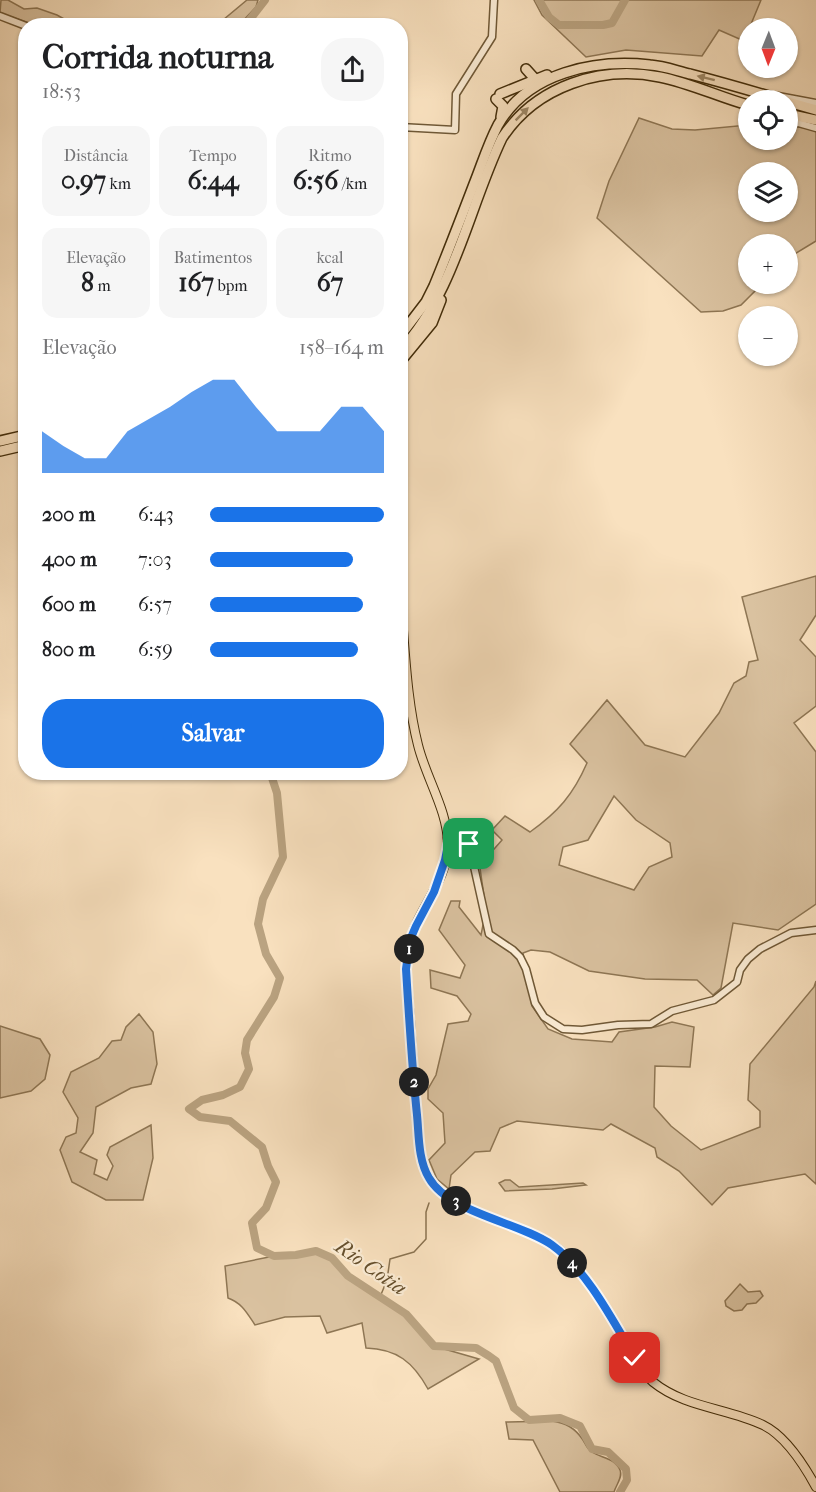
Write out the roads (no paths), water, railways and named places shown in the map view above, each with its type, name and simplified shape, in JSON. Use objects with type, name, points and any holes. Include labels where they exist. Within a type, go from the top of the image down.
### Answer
[{"type":"highway","points":[[408,326],[426,302],[434,286],[499,123],[503,106],[498,96],[535,79],[578,68],[606,65],[653,65],[749,90]]},
{"type":"highway","points":[[499,123],[531,89],[556,75],[578,68]]},
{"type":"highway","points":[[526,69],[535,79]]},
{"type":"highway","points":[[408,341],[424,321],[444,284],[502,138],[536,101],[564,86],[584,79],[643,74],[663,78],[738,103]]},
{"type":"highway","points":[[798,105],[816,110]]},
{"type":"highway","points":[[798,118],[816,120]]},
{"type":"highway","points":[[798,120],[816,128]]},
{"type":"highway","points":[[408,352],[432,324],[440,305],[444,284]]},
{"type":"highway","points":[[0,441],[18,437]]},
{"type":"highway","points":[[0,451],[18,447]]},
{"type":"main road","points":[[408,675],[418,745],[442,816],[447,842],[445,860],[434,892],[410,940],[406,969],[419,1142],[422,1161],[429,1178],[438,1189],[457,1202],[536,1235],[562,1252],[591,1289],[641,1367],[653,1381],[684,1399],[764,1426],[789,1447],[816,1487]]},
{"type":"street","points":[[408,127],[455,130],[456,94],[492,38],[494,0]]},
{"type":"street","points":[[0,16],[18,23]]},
{"type":"street","points":[[798,100],[816,103]]},
{"type":"street","points":[[447,842],[467,843],[489,934],[520,957],[538,1009],[553,1024],[563,1029],[582,1030],[647,1024],[672,1011],[709,1002],[720,997],[737,982],[740,970],[760,949],[791,933],[816,930]]},
{"type":"waterway","name":"Rio Cotia","points":[[251,18],[265,0]]},
{"type":"waterway","name":"Rio Cotia","points":[[539,0],[549,17],[559,25],[612,23],[625,0]]},
{"type":"waterway","name":"Rio Cotia","points":[[273,780],[277,793],[283,857],[263,899],[258,924],[266,954],[280,978],[274,997],[247,1040],[245,1053],[249,1069],[240,1087],[223,1095],[202,1100],[189,1109],[200,1117],[230,1121],[262,1147],[276,1182],[266,1208],[252,1223],[257,1248],[274,1256],[316,1251],[332,1258],[348,1276],[406,1314],[434,1346],[476,1348],[489,1356],[496,1361],[514,1408],[529,1420],[560,1418],[580,1426],[592,1449],[608,1452],[626,1469],[627,1480],[620,1492]]},
{"type":"waterway","points":[[380,1297],[387,1280],[390,1259],[414,1252],[426,1239],[426,1212],[429,1203]]}]
